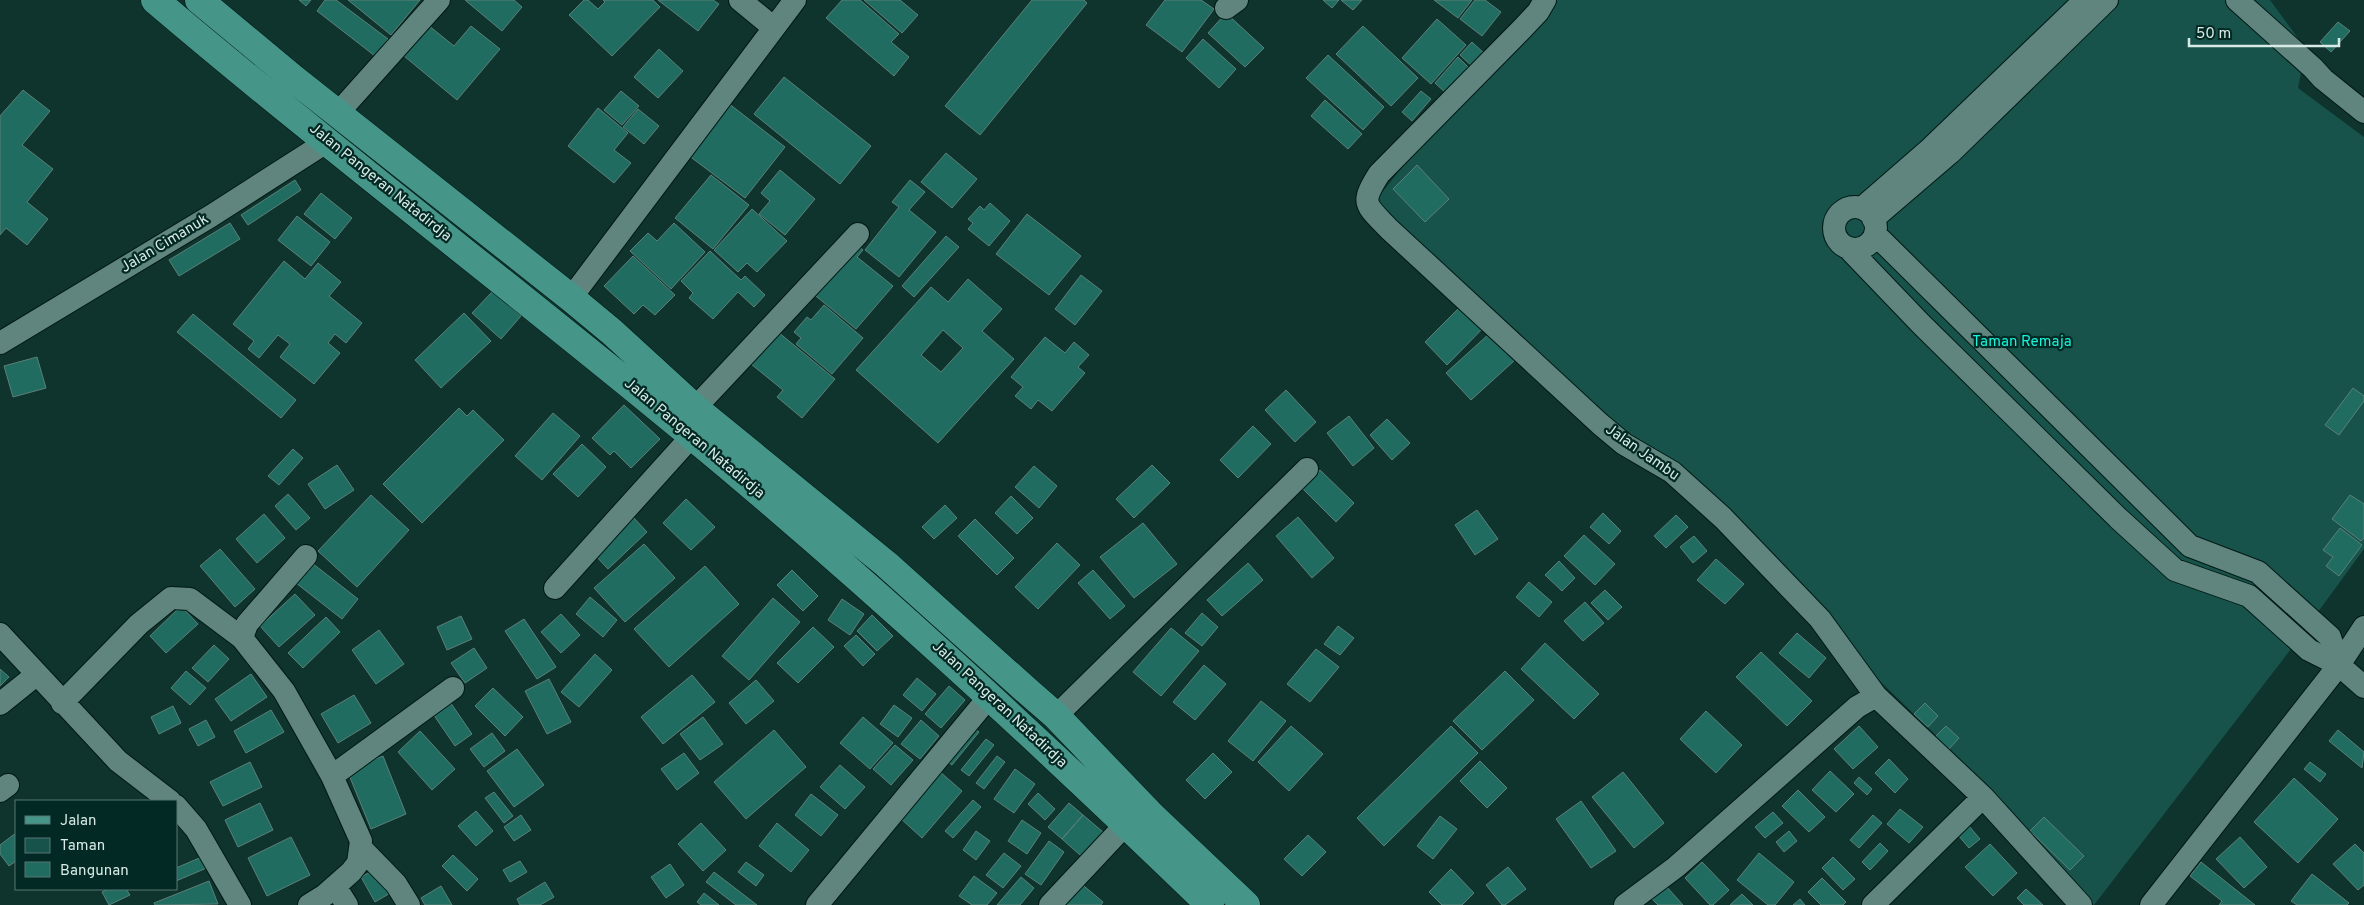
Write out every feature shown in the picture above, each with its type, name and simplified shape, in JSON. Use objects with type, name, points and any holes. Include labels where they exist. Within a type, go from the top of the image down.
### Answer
[{"type":"main road","name":"Jalan Pangeran Natadirdja","points":[[154,0],[252,82],[328,140],[692,436],[881,597],[1126,824],[1210,905]]},
{"type":"main road","name":"Jalan Pangeran Natadirdja","points":[[199,0],[571,298],[612,332],[695,408],[886,564],[1056,716],[1152,816],[1246,905]]},
{"type":"main road","points":[[989,696],[1009,674]]},
{"type":"street","points":[[338,113],[439,0]]},
{"type":"street","points":[[740,0],[774,28]]},
{"type":"street","points":[[571,298],[795,0]]},
{"type":"street","name":"Jalan Jambu","points":[[1545,0],[1538,12],[1379,174],[1367,192],[1366,202],[1389,229],[1600,424],[1624,444],[1672,472],[1723,518],[1820,619],[1876,696],[1983,797],[2081,905]]},
{"type":"street","points":[[2085,0],[1931,148],[1870,220],[1866,246],[1858,249],[1849,248],[1841,245],[1836,237],[1834,221],[1846,210],[1870,220],[2190,546],[2258,572],[2330,636],[2339,665]]},
{"type":"street","points":[[1870,220],[1950,153],[2107,0]]},
{"type":"street","points":[[2237,0],[2324,79],[2364,112]]},
{"type":"street","name":"Jalan Cimanuk","points":[[0,343],[211,216],[328,140]]},
{"type":"street","points":[[695,408],[858,234]]},
{"type":"street","points":[[1849,248],[1950,352],[2118,518],[2175,570],[2249,596],[2309,650],[2339,665],[2364,687]]},
{"type":"street","points":[[554,588],[692,436]]},
{"type":"street","points":[[1056,716],[1307,469]]},
{"type":"street","points":[[242,638],[247,624],[306,556]]},
{"type":"street","points":[[62,703],[139,624],[171,598],[190,599],[242,638],[284,691],[332,776],[361,841],[358,863],[335,886],[309,905]]},
{"type":"street","points":[[2151,905],[2339,665],[2364,627]]},
{"type":"street","points":[[0,634],[62,703],[118,761],[169,800]]},
{"type":"street","points":[[0,704],[36,675]]},
{"type":"street","points":[[332,776],[453,688]]},
{"type":"street","points":[[817,905],[989,696]]},
{"type":"street","points":[[1624,905],[1676,867],[1857,708],[1876,696]]},
{"type":"street","points":[[1873,905],[1983,797]]},
{"type":"street","points":[[178,808],[196,829],[240,905]]},
{"type":"street","points":[[1050,905],[1126,824]]},
{"type":"street","points":[[361,848],[396,884],[409,905]]},
{"type":"street","points":[[335,886],[347,905]]},
{"type":"green space","name":"Taman Remaja","points":[[1537,0],[2270,0],[2306,49],[2298,88],[2364,137],[2364,549],[2288,653],[2094,905],[1953,752],[1612,421],[1375,201]]},
{"type":"building","points":[[299,0],[311,0],[306,6]]},
{"type":"building","points":[[325,0],[336,0],[388,39],[375,56],[317,11]]},
{"type":"building","points":[[348,0],[420,0],[391,35]]},
{"type":"building","points":[[465,0],[514,0],[522,7],[502,31]]},
{"type":"building","points":[[584,0],[588,0],[598,9],[605,2],[603,0],[653,0],[660,7],[612,56],[569,15]]},
{"type":"building","points":[[658,0],[713,0],[719,4],[698,31]]},
{"type":"building","points":[[842,0],[860,0],[899,34],[891,42],[909,57],[894,76],[826,18]]},
{"type":"building","points":[[864,0],[900,0],[918,15],[902,33]]},
{"type":"building","points":[[1032,0],[1084,0],[1087,3],[980,135],[945,106]]},
{"type":"building","points":[[1165,0],[1201,0],[1214,9],[1182,52],[1146,25]]},
{"type":"building","points":[[1323,0],[1339,0],[1332,8]]},
{"type":"building","points":[[1341,0],[1362,0],[1353,10]]},
{"type":"building","points":[[1434,0],[1472,0],[1458,18]]},
{"type":"building","points":[[1475,0],[1485,0],[1501,12],[1482,36],[1460,19]]},
{"type":"building","points":[[1226,13],[1264,48],[1245,67],[1208,33]]},
{"type":"building","points":[[1437,19],[1466,45],[1431,84],[1402,58]]},
{"type":"building","points":[[423,21],[454,46],[471,26],[500,49],[457,100],[398,51]]},
{"type":"building","points":[[2338,22],[2350,31],[2331,52],[2320,42]]},
{"type":"building","points":[[1363,26],[1418,78],[1391,106],[1336,54]]},
{"type":"building","points":[[1203,39],[1236,69],[1219,88],[1186,58]]},
{"type":"building","points":[[1472,42],[1487,56],[1475,69],[1460,55]]},
{"type":"building","points":[[659,49],[683,71],[658,98],[634,77]]},
{"type":"building","points":[[1328,55],[1384,107],[1363,130],[1306,78]]},
{"type":"building","points":[[1458,57],[1469,68],[1446,93],[1435,83]]},
{"type":"building","points":[[784,77],[871,146],[840,184],[754,114]]},
{"type":"building","points":[[23,90],[50,111],[22,145],[53,169],[27,202],[48,219],[27,245],[6,228],[0,235],[0,116]]},
{"type":"building","points":[[621,91],[639,106],[622,125],[604,110]]},
{"type":"building","points":[[1421,91],[1431,99],[1412,121],[1402,112]]},
{"type":"building","points":[[1325,100],[1362,134],[1348,149],[1311,116]]},
{"type":"building","points":[[728,103],[785,147],[745,198],[688,155]]},
{"type":"building","points":[[598,108],[628,133],[614,150],[631,163],[614,183],[568,146]]},
{"type":"building","points":[[638,109],[659,126],[644,144],[623,127]]},
{"type":"building","points":[[946,153],[977,179],[952,208],[921,182]]},
{"type":"building","points":[[1417,165],[1449,199],[1425,222],[1393,189]]},
{"type":"building","points":[[780,170],[815,199],[785,235],[759,214],[770,201],[761,193]]},
{"type":"building","points":[[711,175],[749,205],[713,249],[675,218]]},
{"type":"building","points":[[295,180],[301,190],[248,225],[241,215]]},
{"type":"building","points":[[910,180],[925,192],[909,210],[936,232],[899,277],[865,250],[899,207],[892,202]]},
{"type":"building","points":[[321,193],[352,218],[335,239],[304,214]]},
{"type":"building","points":[[990,203],[1010,221],[989,246],[968,229],[973,223],[968,219],[980,206],[984,210]]},
{"type":"building","points":[[752,209],[787,241],[757,272],[747,263],[738,272],[714,250]]},
{"type":"building","points":[[1027,214],[1081,256],[1049,295],[996,254]]},
{"type":"building","points":[[297,216],[330,242],[311,266],[278,240]]},
{"type":"building","points":[[230,223],[240,239],[179,276],[169,260]]},
{"type":"building","points":[[674,223],[705,252],[671,289],[630,251],[648,233],[657,241]]},
{"type":"building","points":[[946,236],[959,247],[914,297],[902,286]]},
{"type":"building","points":[[853,242],[863,250],[857,257],[893,286],[856,329],[811,292]]},
{"type":"building","points":[[710,251],[741,280],[745,276],[765,295],[754,307],[738,292],[713,319],[689,298],[693,293],[681,281]]},
{"type":"building","points":[[633,256],[675,295],[655,315],[643,305],[634,314],[604,286]]},
{"type":"building","points":[[284,261],[305,279],[318,263],[341,282],[329,296],[362,323],[346,343],[335,334],[328,343],[340,353],[314,384],[280,357],[290,344],[278,335],[259,358],[248,349],[254,341],[233,324]]},
{"type":"building","points":[[1081,275],[1102,291],[1075,325],[1055,309]]},
{"type":"building","points":[[968,279],[1002,309],[982,331],[1014,359],[938,443],[856,370],[931,287],[948,302]],"holes":[[[943,330],[963,348],[941,372],[921,355]]]},
{"type":"building","points":[[493,291],[521,316],[501,339],[472,313]]},
{"type":"building","points":[[1466,301],[1488,323],[1447,365],[1425,342]]},
{"type":"building","points":[[824,305],[863,338],[832,374],[796,344],[801,338],[794,332],[807,317],[811,320]]},
{"type":"building","points":[[464,313],[491,341],[441,388],[415,360]]},
{"type":"building","points":[[193,314],[296,400],[281,418],[177,332]]},
{"type":"building","points":[[778,332],[835,379],[802,418],[777,397],[783,390],[751,364]]},
{"type":"building","points":[[1490,333],[1515,360],[1471,400],[1446,373]]},
{"type":"building","points":[[1045,337],[1065,353],[1074,342],[1089,355],[1078,367],[1085,373],[1052,411],[1038,400],[1031,409],[1015,396],[1023,387],[1011,377]]},
{"type":"building","points":[[37,357],[46,388],[13,397],[4,366]]},
{"type":"building","points":[[2353,388],[2364,396],[2364,401],[2339,435],[2325,425]]},
{"type":"building","points":[[1286,390],[1316,422],[1295,442],[1265,410]]},
{"type":"building","points":[[624,405],[660,439],[631,468],[614,451],[610,455],[592,438]]},
{"type":"building","points":[[459,408],[467,416],[473,410],[504,440],[422,523],[383,484]]},
{"type":"building","points":[[553,413],[580,436],[542,480],[515,456]]},
{"type":"building","points":[[1349,416],[1374,448],[1353,466],[1327,433]]},
{"type":"building","points":[[1387,419],[1410,443],[1392,460],[1370,435]]},
{"type":"building","points":[[1253,426],[1271,444],[1238,478],[1220,460]]},
{"type":"building","points":[[582,444],[606,467],[578,497],[553,474]]},
{"type":"building","points":[[293,449],[303,458],[279,485],[268,476]]},
{"type":"building","points":[[337,465],[354,490],[325,509],[308,484]]},
{"type":"building","points":[[1152,465],[1170,483],[1134,518],[1116,499]]},
{"type":"building","points":[[1034,466],[1057,486],[1039,508],[1015,487]]},
{"type":"building","points":[[1320,470],[1354,503],[1336,522],[1302,488]]},
{"type":"building","points":[[288,494],[310,518],[296,530],[275,506]]},
{"type":"building","points":[[371,495],[409,530],[357,587],[318,551]]},
{"type":"building","points":[[2350,495],[2364,504],[2364,538],[2361,541],[2332,519]]},
{"type":"building","points":[[1011,496],[1033,518],[1017,534],[995,513]]},
{"type":"building","points":[[686,499],[715,527],[691,550],[663,523]]},
{"type":"building","points":[[945,505],[957,518],[934,539],[922,527]]},
{"type":"building","points":[[1477,510],[1498,539],[1475,555],[1455,525]]},
{"type":"building","points":[[1603,513],[1621,531],[1609,544],[1590,527]]},
{"type":"building","points":[[264,514],[285,538],[257,563],[236,539]]},
{"type":"building","points":[[1676,515],[1688,527],[1666,548],[1654,536]]},
{"type":"building","points":[[632,516],[647,532],[608,569],[593,553]]},
{"type":"building","points":[[1298,517],[1334,558],[1312,578],[1276,536]]},
{"type":"building","points":[[975,519],[1014,558],[997,575],[958,536]]},
{"type":"building","points":[[1143,523],[1177,564],[1134,598],[1100,557]]},
{"type":"building","points":[[2340,528],[2362,545],[2339,576],[2326,566],[2333,557],[2323,550]]},
{"type":"building","points":[[1584,535],[1615,564],[1595,585],[1564,556]]},
{"type":"building","points":[[1694,536],[1707,551],[1693,563],[1680,547]]},
{"type":"building","points":[[1057,543],[1080,565],[1038,609],[1015,587]]},
{"type":"building","points":[[644,544],[675,578],[625,622],[594,588]]},
{"type":"building","points":[[220,549],[255,589],[235,607],[200,566]]},
{"type":"building","points":[[1716,559],[1744,584],[1725,604],[1697,580]]},
{"type":"building","points":[[1559,561],[1575,578],[1562,591],[1545,575]]},
{"type":"building","points":[[312,563],[358,599],[342,619],[296,583]]},
{"type":"building","points":[[1248,563],[1263,580],[1222,616],[1207,600]]},
{"type":"building","points":[[705,566],[739,604],[669,667],[634,629]]},
{"type":"building","points":[[792,570],[818,596],[803,611],[777,585]]},
{"type":"building","points":[[1093,570],[1125,606],[1110,619],[1078,583]]},
{"type":"building","points":[[1529,582],[1552,602],[1539,617],[1516,597]]},
{"type":"building","points":[[1605,590],[1622,607],[1608,620],[1591,603]]},
{"type":"building","points":[[295,594],[315,615],[279,647],[260,626]]},
{"type":"building","points":[[590,597],[617,620],[603,637],[576,614]]},
{"type":"building","points":[[773,598],[800,622],[749,680],[722,656]]},
{"type":"building","points":[[842,599],[864,614],[850,635],[828,620]]},
{"type":"building","points":[[1585,602],[1604,623],[1583,641],[1564,621]]},
{"type":"building","points":[[181,606],[198,624],[166,653],[150,636]]},
{"type":"building","points":[[1202,613],[1218,627],[1202,646],[1185,633]]},
{"type":"building","points":[[561,614],[580,635],[561,653],[541,632]]},
{"type":"building","points":[[872,615],[893,636],[877,651],[857,631]]},
{"type":"building","points":[[461,616],[472,639],[447,650],[437,627]]},
{"type":"building","points":[[326,617],[340,632],[303,668],[288,653]]},
{"type":"building","points":[[524,619],[556,667],[537,679],[505,631]]},
{"type":"building","points":[[1338,626],[1354,638],[1340,655],[1324,644]]},
{"type":"building","points":[[813,627],[834,647],[798,683],[777,663]]},
{"type":"building","points":[[1171,628],[1199,651],[1161,696],[1133,672]]},
{"type":"building","points":[[379,630],[404,664],[376,684],[352,650]]},
{"type":"building","points":[[1797,633],[1826,658],[1809,678],[1779,653]]},
{"type":"building","points":[[856,635],[875,654],[863,666],[844,646]]},
{"type":"building","points":[[1545,643],[1599,694],[1574,719],[1521,669]]},
{"type":"building","points":[[214,645],[229,659],[208,682],[192,668]]},
{"type":"building","points":[[474,648],[487,668],[465,683],[451,663]]},
{"type":"building","points":[[1316,649],[1339,667],[1310,702],[1287,684]]},
{"type":"building","points":[[1761,652],[1812,701],[1787,726],[1736,677]]},
{"type":"building","points":[[595,654],[612,670],[579,707],[561,692]]},
{"type":"building","points":[[1204,665],[1226,684],[1195,720],[1173,702]]},
{"type":"building","points":[[0,669],[9,677],[0,686]]},
{"type":"building","points":[[186,671],[206,688],[190,705],[171,688]]},
{"type":"building","points":[[1505,671],[1534,700],[1482,750],[1453,721]]},
{"type":"building","points":[[251,674],[267,697],[231,721],[215,699]]},
{"type":"building","points":[[692,675],[715,702],[663,744],[641,717]]},
{"type":"building","points":[[917,678],[936,694],[922,711],[903,695]]},
{"type":"building","points":[[549,679],[571,722],[547,734],[525,691]]},
{"type":"building","points":[[756,680],[774,701],[746,724],[729,703]]},
{"type":"building","points":[[949,686],[965,700],[941,728],[925,714]]},
{"type":"building","points":[[493,688],[523,717],[505,736],[475,706]]},
{"type":"building","points":[[354,695],[371,723],[338,743],[321,714]]},
{"type":"building","points":[[448,699],[472,734],[455,746],[431,711]]},
{"type":"building","points":[[1261,701],[1286,721],[1253,761],[1228,741]]},
{"type":"building","points":[[1925,703],[1938,716],[1928,727],[1914,714]]},
{"type":"building","points":[[894,705],[912,718],[898,737],[880,724]]},
{"type":"building","points":[[173,706],[181,723],[159,734],[151,717]]},
{"type":"building","points":[[271,710],[284,732],[246,753],[234,731]]},
{"type":"building","points":[[1706,711],[1742,745],[1716,773],[1680,739]]},
{"type":"building","points":[[703,717],[723,744],[700,760],[680,734]]},
{"type":"building","points":[[863,717],[893,743],[870,769],[840,743]]},
{"type":"building","points":[[206,720],[215,737],[198,746],[189,729]]},
{"type":"building","points":[[921,720],[939,736],[920,759],[901,744]]},
{"type":"building","points":[[971,726],[979,732],[952,765],[944,759]]},
{"type":"building","points":[[1291,726],[1323,754],[1289,791],[1258,762]]},
{"type":"building","points":[[1451,726],[1478,753],[1384,846],[1357,818]]},
{"type":"building","points":[[1859,726],[1878,747],[1853,769],[1834,749]]},
{"type":"building","points":[[1946,726],[1959,738],[1948,750],[1935,737]]},
{"type":"building","points":[[774,730],[806,767],[746,819],[714,782]]},
{"type":"building","points":[[2338,730],[2364,752],[2362,768],[2329,741]]},
{"type":"building","points":[[420,731],[455,769],[432,790],[398,752]]},
{"type":"building","points":[[492,733],[505,751],[484,767],[470,749]]},
{"type":"building","points":[[986,739],[994,745],[969,776],[961,770]]},
{"type":"building","points":[[895,745],[913,760],[891,785],[873,769]]},
{"type":"building","points":[[517,749],[544,785],[514,807],[487,771]]},
{"type":"building","points":[[684,753],[699,773],[677,790],[661,769]]},
{"type":"building","points":[[1213,753],[1232,772],[1205,799],[1186,780]]},
{"type":"building","points":[[383,756],[406,814],[371,829],[347,770]]},
{"type":"building","points":[[997,756],[1005,762],[984,789],[976,783]]},
{"type":"building","points":[[1889,759],[1908,779],[1895,793],[1875,773]]},
{"type":"building","points":[[1480,761],[1507,788],[1487,808],[1460,781]]},
{"type":"building","points":[[250,762],[262,787],[223,806],[210,782]]},
{"type":"building","points":[[2310,762],[2326,774],[2320,782],[2304,769]]},
{"type":"building","points":[[840,765],[865,787],[845,809],[820,787]]},
{"type":"building","points":[[1015,769],[1035,784],[1014,813],[994,799]]},
{"type":"building","points":[[939,771],[962,791],[922,838],[899,817]]},
{"type":"building","points":[[1830,771],[1854,794],[1836,812],[1812,790]]},
{"type":"building","points":[[1623,772],[1664,823],[1634,848],[1592,797]]},
{"type":"building","points":[[1859,777],[1872,789],[1867,795],[1854,783]]},
{"type":"building","points":[[2294,778],[2338,819],[2298,863],[2254,822]]},
{"type":"building","points":[[1798,790],[1825,817],[1809,832],[1782,806]]},
{"type":"building","points":[[494,792],[513,816],[504,823],[485,798]]},
{"type":"building","points":[[1038,793],[1055,809],[1045,820],[1028,804]]},
{"type":"building","points":[[811,794],[838,815],[821,836],[795,815]]},
{"type":"building","points":[[973,800],[981,807],[953,838],[945,831]]},
{"type":"building","points":[[1581,801],[1616,851],[1591,868],[1556,819]]},
{"type":"building","points":[[260,803],[273,830],[238,847],[225,820]]},
{"type":"building","points":[[1069,803],[1083,815],[1062,839],[1048,827]]},
{"type":"building","points":[[1900,809],[1923,827],[1909,843],[1887,824]]},
{"type":"building","points":[[476,811],[493,831],[476,846],[458,826]]},
{"type":"building","points":[[1773,812],[1783,823],[1765,838],[1755,827]]},
{"type":"building","points":[[521,815],[531,830],[514,841],[504,827]]},
{"type":"building","points":[[1083,815],[1109,837],[1088,862],[1062,839]]},
{"type":"building","points":[[1873,815],[1882,823],[1859,848],[1850,840]]},
{"type":"building","points":[[1440,816],[1457,829],[1433,859],[1417,846]]},
{"type":"building","points":[[2044,817],[2084,856],[2070,870],[2030,831]]},
{"type":"building","points":[[1963,819],[1980,839],[1969,848],[1952,828]]},
{"type":"building","points":[[1022,820],[1041,833],[1027,854],[1008,841]]},
{"type":"building","points":[[701,823],[726,850],[703,871],[678,844]]},
{"type":"building","points":[[777,823],[809,850],[791,872],[759,846]]},
{"type":"building","points":[[976,831],[990,841],[976,860],[963,850]]},
{"type":"building","points":[[1789,831],[1797,841],[1784,852],[1776,842]]},
{"type":"building","points":[[15,834],[15,862],[9,866],[0,854],[0,845]]},
{"type":"building","points":[[1308,835],[1326,852],[1302,876],[1284,859]]},
{"type":"building","points":[[291,837],[310,875],[267,896],[248,858]]},
{"type":"building","points":[[2240,837],[2267,867],[2244,888],[2216,859]]},
{"type":"building","points":[[1049,841],[1064,852],[1041,885],[1025,874]]},
{"type":"building","points":[[1880,843],[1888,851],[1870,870],[1862,862]]},
{"type":"building","points":[[1990,844],[2017,873],[1993,896],[1965,867]]},
{"type":"building","points":[[2355,844],[2364,853],[2364,885],[2358,890],[2333,864]]},
{"type":"building","points":[[1004,853],[1021,866],[1003,888],[986,875]]},
{"type":"building","points":[[1759,853],[1794,882],[1775,905],[1768,905],[1737,880]]},
{"type":"building","points":[[453,855],[478,879],[467,891],[442,866]]},
{"type":"building","points":[[204,856],[209,867],[178,880],[178,867]]},
{"type":"building","points":[[1833,857],[1855,879],[1843,890],[1822,868]]},
{"type":"building","points":[[520,861],[527,872],[510,882],[503,870]]},
{"type":"building","points":[[746,862],[764,875],[756,886],[738,872]]},
{"type":"building","points":[[1702,862],[1729,890],[1713,905],[1710,905],[1685,878]]},
{"type":"building","points":[[2201,862],[2255,905],[2219,905],[2222,901],[2190,876]]},
{"type":"building","points":[[670,864],[684,885],[666,898],[651,877]]},
{"type":"building","points":[[379,867],[392,892],[375,902],[361,877]]},
{"type":"building","points":[[1508,867],[1526,889],[1505,905],[1502,905],[1486,885]]},
{"type":"building","points":[[1451,869],[1474,893],[1462,905],[1442,905],[1429,892]]},
{"type":"building","points":[[714,872],[757,905],[736,905],[706,882]]},
{"type":"building","points":[[2312,874],[2349,903],[2347,905],[2297,905],[2291,901]]},
{"type":"building","points":[[974,876],[997,893],[987,905],[972,905],[959,896]]},
{"type":"building","points":[[1021,877],[1034,888],[1020,905],[997,905]]},
{"type":"building","points":[[1822,878],[1846,902],[1843,905],[1821,905],[1808,892]]},
{"type":"building","points":[[209,881],[218,904],[155,905],[154,903]]},
{"type":"building","points":[[1078,881],[1103,902],[1101,905],[1058,905]]},
{"type":"building","points":[[545,882],[554,897],[540,905],[520,905],[517,899]]},
{"type":"building","points":[[441,886],[452,905],[425,905],[421,898]]},
{"type":"building","points":[[1666,886],[1683,905],[1658,905],[1652,899]]},
{"type":"building","points":[[2026,889],[2043,905],[2024,905],[2017,898]]},
{"type":"building","points":[[106,890],[127,890],[130,895],[109,905],[102,892]]},
{"type":"building","points":[[704,893],[719,905],[701,905],[697,902]]},
{"type":"building","points":[[1742,894],[1753,905],[1730,905]]},
{"type":"building","points":[[1800,899],[1805,905],[1793,905]]}]
